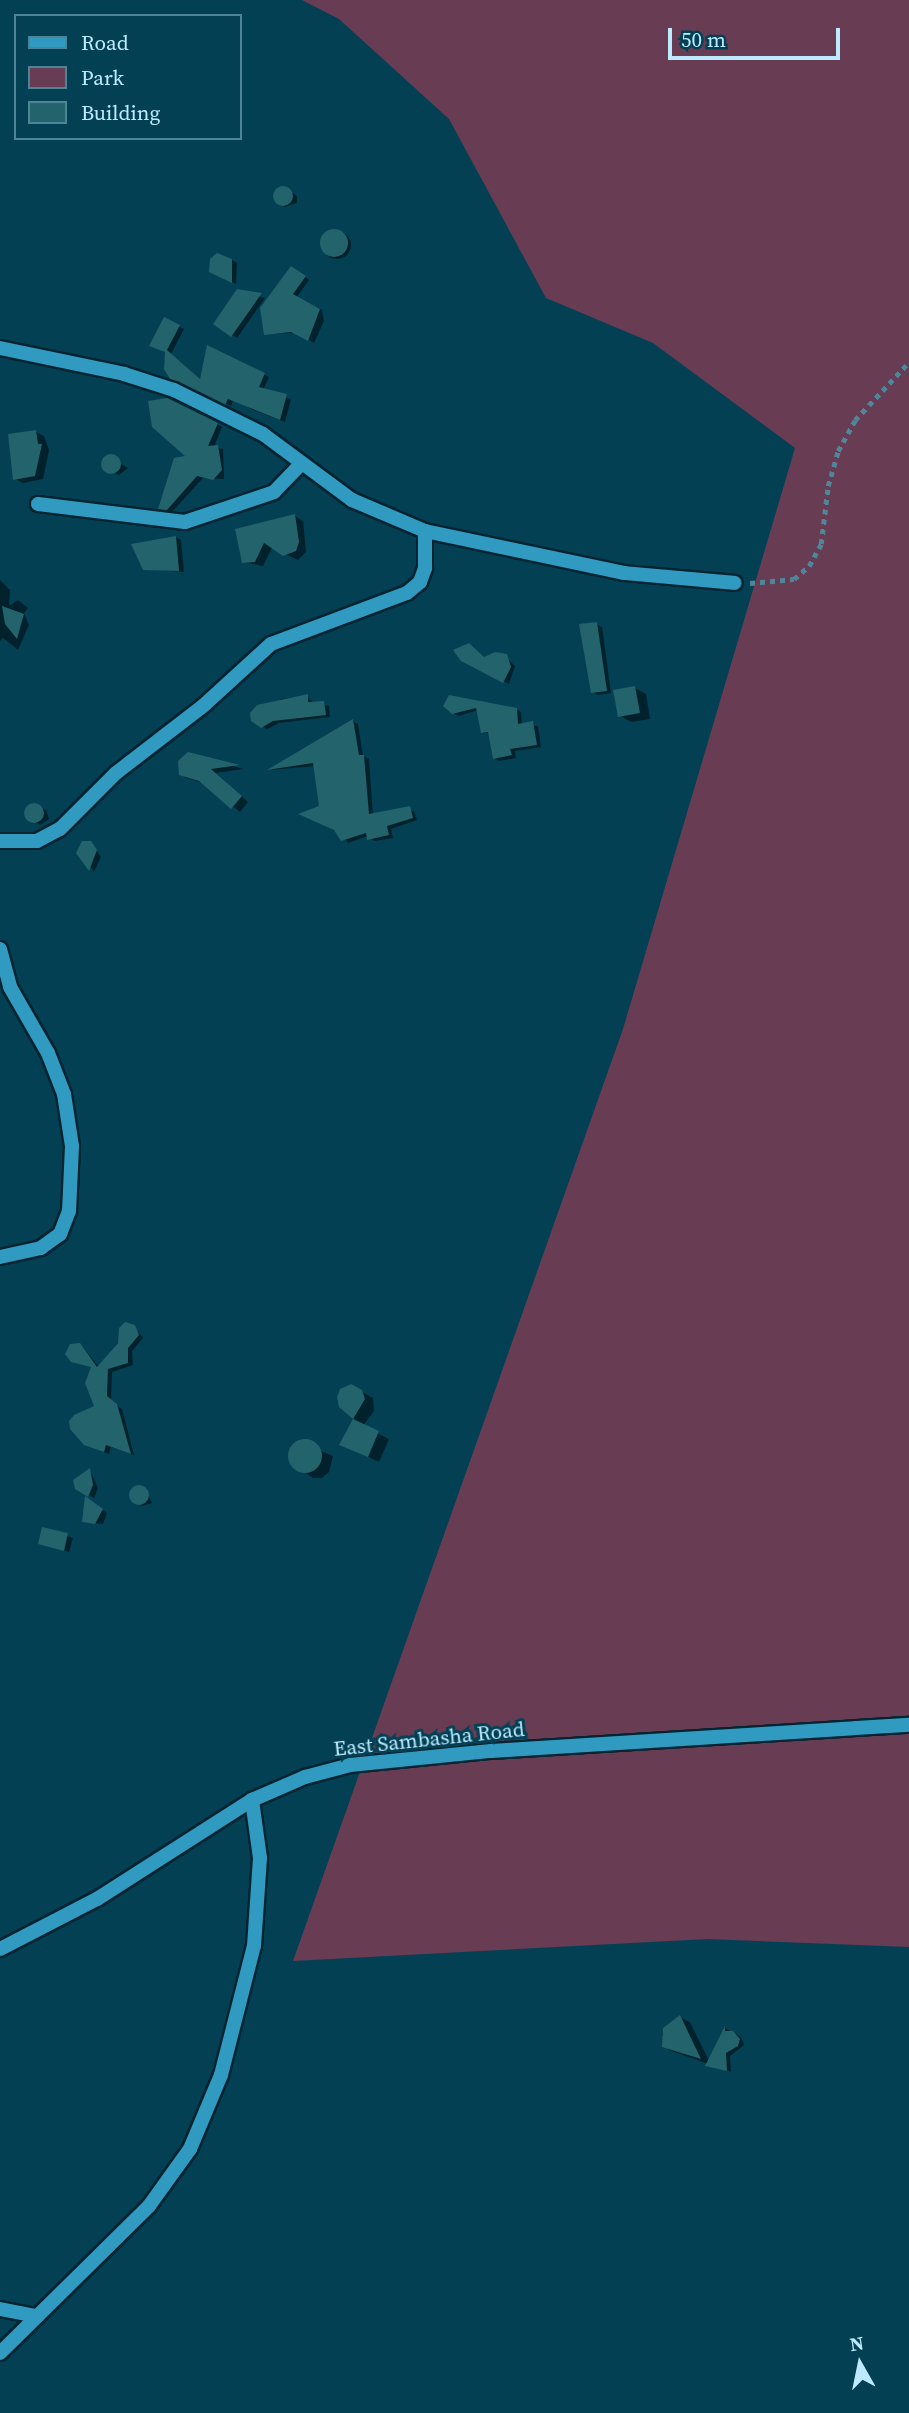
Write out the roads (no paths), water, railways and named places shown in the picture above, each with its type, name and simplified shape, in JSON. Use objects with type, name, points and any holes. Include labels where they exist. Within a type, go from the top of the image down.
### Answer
[{"type":"street","points":[[0,348],[124,374],[174,390],[263,434],[352,500],[425,531],[624,573],[735,583]]},
{"type":"street","points":[[38,504],[185,522],[274,492],[302,463]]},
{"type":"street","points":[[0,841],[37,841],[60,829],[116,773],[203,706],[271,644],[407,593],[420,582],[425,568],[425,531]]},
{"type":"street","points":[[0,949],[10,987],[48,1053],[64,1094],[72,1146],[69,1210],[60,1234],[41,1248],[0,1257]]},
{"type":"street","name":"East Sambasha Road","points":[[0,1950],[97,1899],[253,1800],[305,1777],[349,1765],[491,1751],[909,1725]]},
{"type":"street","points":[[0,2353],[149,2206],[190,2148],[221,2075],[254,1946],[260,1858],[253,1800]]},
{"type":"street","points":[[0,2309],[37,2316]]}]
